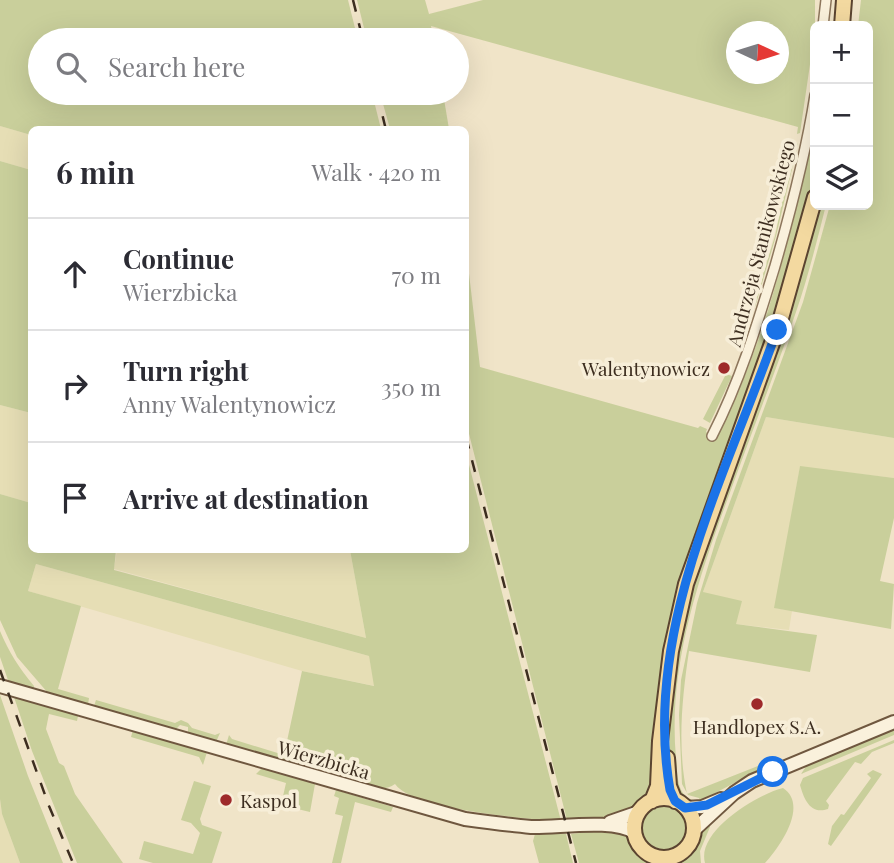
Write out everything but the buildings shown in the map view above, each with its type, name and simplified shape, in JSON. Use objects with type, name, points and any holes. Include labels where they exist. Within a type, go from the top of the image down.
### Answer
[{"type":"main road","points":[[843,21],[845,0]]},
{"type":"main road","points":[[811,210],[781,318],[691,565],[674,634],[658,786],[652,801],[639,812],[635,833],[642,848],[659,860],[679,858],[694,831],[734,793],[752,781],[894,722]]},
{"type":"main road","name":"Wierzbicka","points":[[0,686],[465,819],[531,827],[566,827],[599,824],[639,812]]},
{"type":"main road","points":[[665,708],[670,790],[691,817],[694,831]]},
{"type":"main road","points":[[652,801],[662,799],[702,807],[734,793]]},
{"type":"main road","name":"Wierzbicka","points":[[599,824],[625,827],[635,833]]},
{"type":"street","points":[[824,21],[826,0]]},
{"type":"street","name":"Andrzeja Stanikowskiego","points":[[712,436],[739,380],[757,328],[789,216],[810,118]]},
{"type":"shaded area","points":[[0,126],[28,134],[28,169],[0,161]]},
{"type":"shaded area","points":[[0,405],[28,412],[28,502],[0,494]]},
{"type":"shaded area","points":[[766,417],[894,438],[894,478],[800,467],[775,608],[792,611],[789,630],[736,624],[703,592]]},
{"type":"shaded area","points":[[117,553],[351,553],[366,638],[114,569]]},
{"type":"shaded area","points":[[36,564],[369,656],[375,686],[302,671],[28,591]]},
{"type":"shaded area","points":[[0,799],[2,814],[20,863],[0,863]]},
{"type":"green space","points":[[0,0],[348,0],[355,28],[28,28],[28,105],[375,105],[380,126],[28,126],[28,134],[0,126]]},
{"type":"green space","points":[[357,0],[425,0],[429,14],[483,0],[815,0],[815,21],[810,21],[810,64],[800,133],[797,134],[798,127],[469,36],[469,28],[364,28]]},
{"type":"green space","points":[[861,0],[894,0],[894,438],[766,417],[703,592],[742,601],[736,624],[817,635],[810,672],[689,651],[682,722],[687,793],[682,784],[679,715],[681,680],[697,603],[716,540],[803,302],[829,210],[873,210],[873,21],[859,21]]},
{"type":"green space","points":[[383,105],[445,105],[448,126],[389,126]]},
{"type":"green space","points":[[795,142],[798,144],[776,236],[755,307],[747,308],[744,306],[745,301],[754,303],[775,236]]},
{"type":"green space","points":[[810,148],[810,190],[778,308],[693,540],[677,593],[663,660],[651,788],[639,802],[611,815],[612,817],[567,820],[469,434],[469,274],[480,367],[698,428],[700,426],[716,438],[733,404],[761,333],[783,259]]},
{"type":"green space","points":[[0,161],[28,169],[28,412],[0,405]]},
{"type":"green space","points":[[819,210],[825,210],[804,286],[711,544],[690,614],[677,686],[675,722],[678,778],[681,790],[689,799],[696,801],[690,801],[682,796],[677,788],[672,773],[670,749],[676,660],[685,613],[713,520],[765,383],[802,272]]},
{"type":"green space","points":[[726,374],[732,376],[710,423],[703,419]]},
{"type":"green space","points":[[469,465],[561,821],[447,807],[406,793],[395,784],[388,788],[377,788],[365,784],[361,776],[353,774],[346,779],[310,768],[309,762],[303,761],[300,766],[226,745],[229,735],[232,739],[284,755],[302,671],[374,686],[369,656],[36,564],[28,591],[81,606],[58,689],[89,698],[88,705],[48,693],[17,657],[0,620],[0,494],[28,502],[28,553],[116,553],[114,570],[366,638],[351,553],[469,553]]},
{"type":"green space","points":[[800,466],[894,478],[894,518],[880,581],[894,584],[891,629],[774,608]]},
{"type":"green space","points":[[0,631],[34,690],[9,683],[0,657]]},
{"type":"green space","points":[[13,694],[78,716],[77,721],[49,714],[46,729],[75,794],[123,863],[77,863],[32,751]]},
{"type":"green space","points":[[0,695],[28,776],[63,863],[20,863],[2,814],[0,799]]},
{"type":"green space","points":[[96,700],[175,723],[181,720],[192,728],[215,735],[220,733],[216,742],[188,734],[188,727],[180,725],[175,730],[94,706]]},
{"type":"green space","points":[[894,729],[894,735],[801,774],[807,765]]},
{"type":"green space","points":[[133,730],[207,752],[203,765],[199,757],[131,737]]},
{"type":"green space","points":[[894,740],[894,743],[872,752],[861,764],[855,762],[826,801],[828,809],[812,808],[800,785],[803,778]]},
{"type":"green space","points":[[763,764],[759,770],[700,801],[699,798],[687,794]]},
{"type":"green space","points":[[262,768],[315,784],[310,812],[281,805],[286,783],[256,774]]},
{"type":"green space","points":[[873,770],[882,774],[831,846],[828,844],[832,826],[841,814],[844,815],[871,778],[867,774]]},
{"type":"green space","points":[[194,781],[211,786],[200,819],[202,825],[222,832],[212,863],[153,863],[139,859],[144,841],[193,854],[200,833],[191,823],[181,820]]},
{"type":"green space","points":[[783,788],[790,795],[793,815],[784,837],[765,863],[705,863],[705,851],[719,827],[745,806]]},
{"type":"green space","points":[[336,790],[393,807],[391,812],[355,802],[341,863],[332,863],[343,816],[335,814],[339,798],[334,796]]},
{"type":"green space","points":[[665,805],[682,812],[689,829],[682,846],[665,853],[648,846],[641,829],[648,812]]},
{"type":"green space","points":[[707,821],[710,827],[700,851],[701,863],[682,863],[701,827]]},
{"type":"green space","points":[[616,829],[628,834],[641,855],[656,863],[579,863],[571,834]]},
{"type":"green space","points":[[535,834],[566,834],[573,863],[539,863],[533,841]]},
{"type":"railway","points":[[353,0],[360,28]]},
{"type":"railway","points":[[380,105],[385,126]]},
{"type":"railway","points":[[469,449],[576,863]]},
{"type":"railway","points":[[0,670],[49,806],[73,863]]},
{"type":"place","name":"Walentynowicz","points":[[724,368]]},
{"type":"place","name":"Handlopex S.A.","points":[[757,704]]},
{"type":"place","name":"Kaspol","points":[[226,800]]},
{"type":"route","points":[[773,772],[707,805],[685,808],[675,801],[670,790],[665,708],[674,634],[691,565],[777,330]]}]
